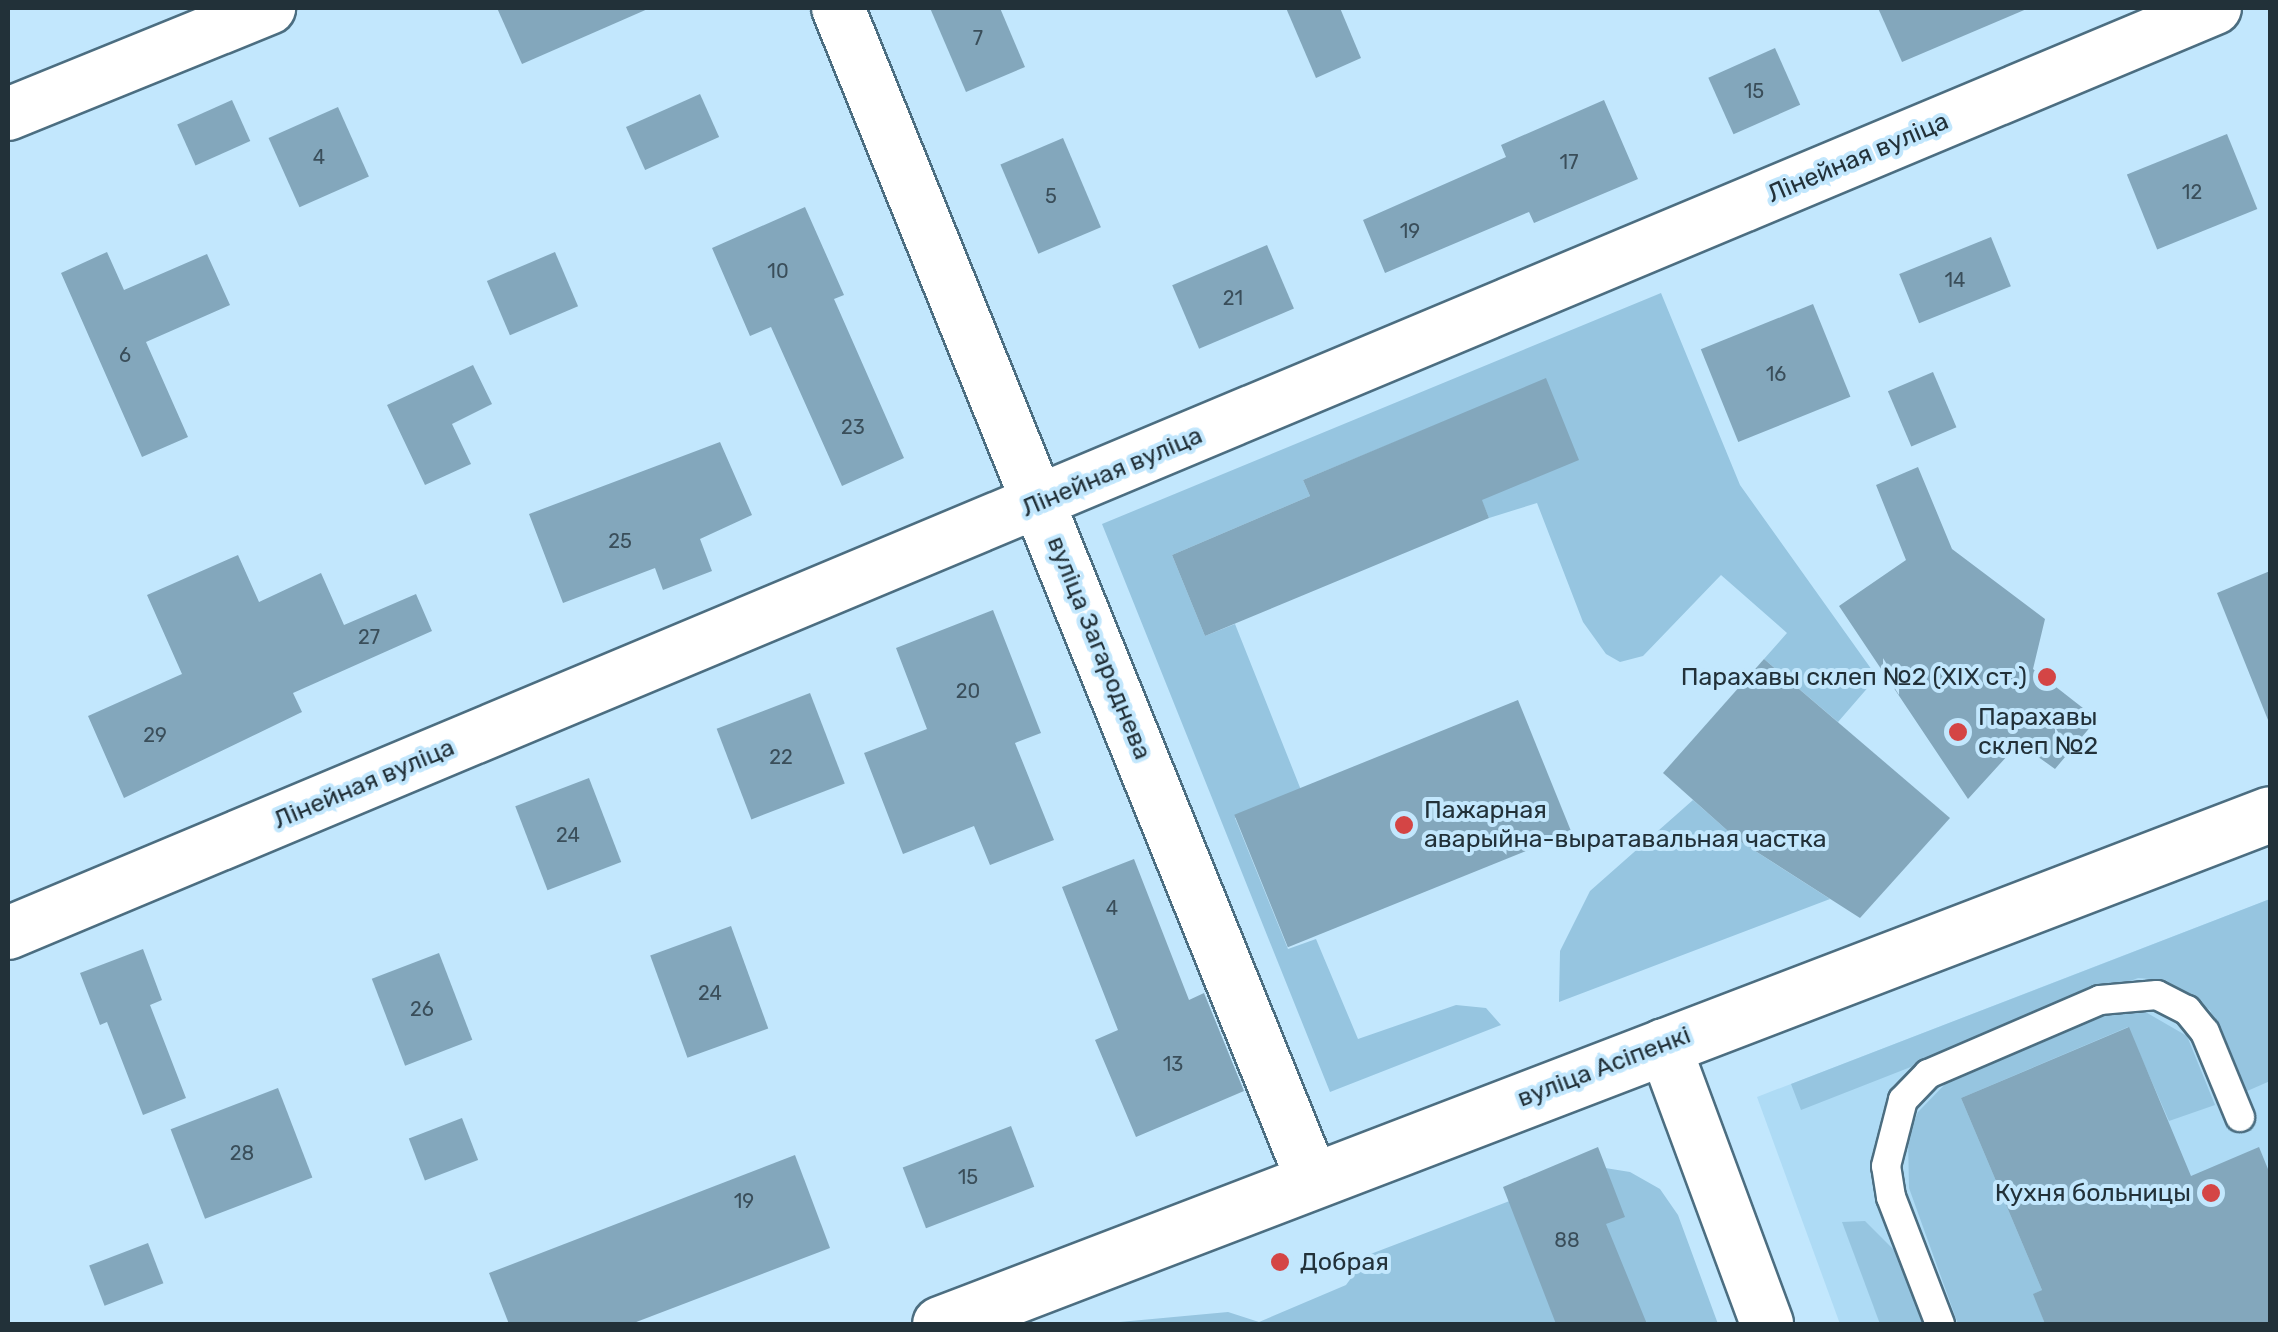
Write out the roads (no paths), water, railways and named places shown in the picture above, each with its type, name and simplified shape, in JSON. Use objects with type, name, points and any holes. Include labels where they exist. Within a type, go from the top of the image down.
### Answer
[{"type":"main road","name":"вуліца Асіпенкі","points":[[940,1324],[2270,814]]},
{"type":"street","points":[[8,114],[270,8]]},
{"type":"street","name":"вуліца Загароднева","points":[[838,8],[1312,1179]]},
{"type":"street","name":"Лінейная вуліца","points":[[8,933],[2214,8]]},
{"type":"street","points":[[1664,1045],[1767,1324]]},
{"type":"lane","points":[[1940,1324],[1891,1198],[1886,1166],[1903,1100],[1928,1074],[2100,1000],[2157,995],[2187,1010],[2205,1032],[2240,1118]]},
{"type":"place","name":"Парахавы склеп №2 (XIX ст.)","points":[[2047,677]]},
{"type":"place","name":"Парахавы склеп №2","points":[[1958,732]]},
{"type":"place","name":"Пажарная аварыйна-выратавальная частка","points":[[1404,825]]},
{"type":"place","name":"Кухня больницы","points":[[2211,1193]]},
{"type":"place","name":"Добрая","points":[[1280,1262]]}]
